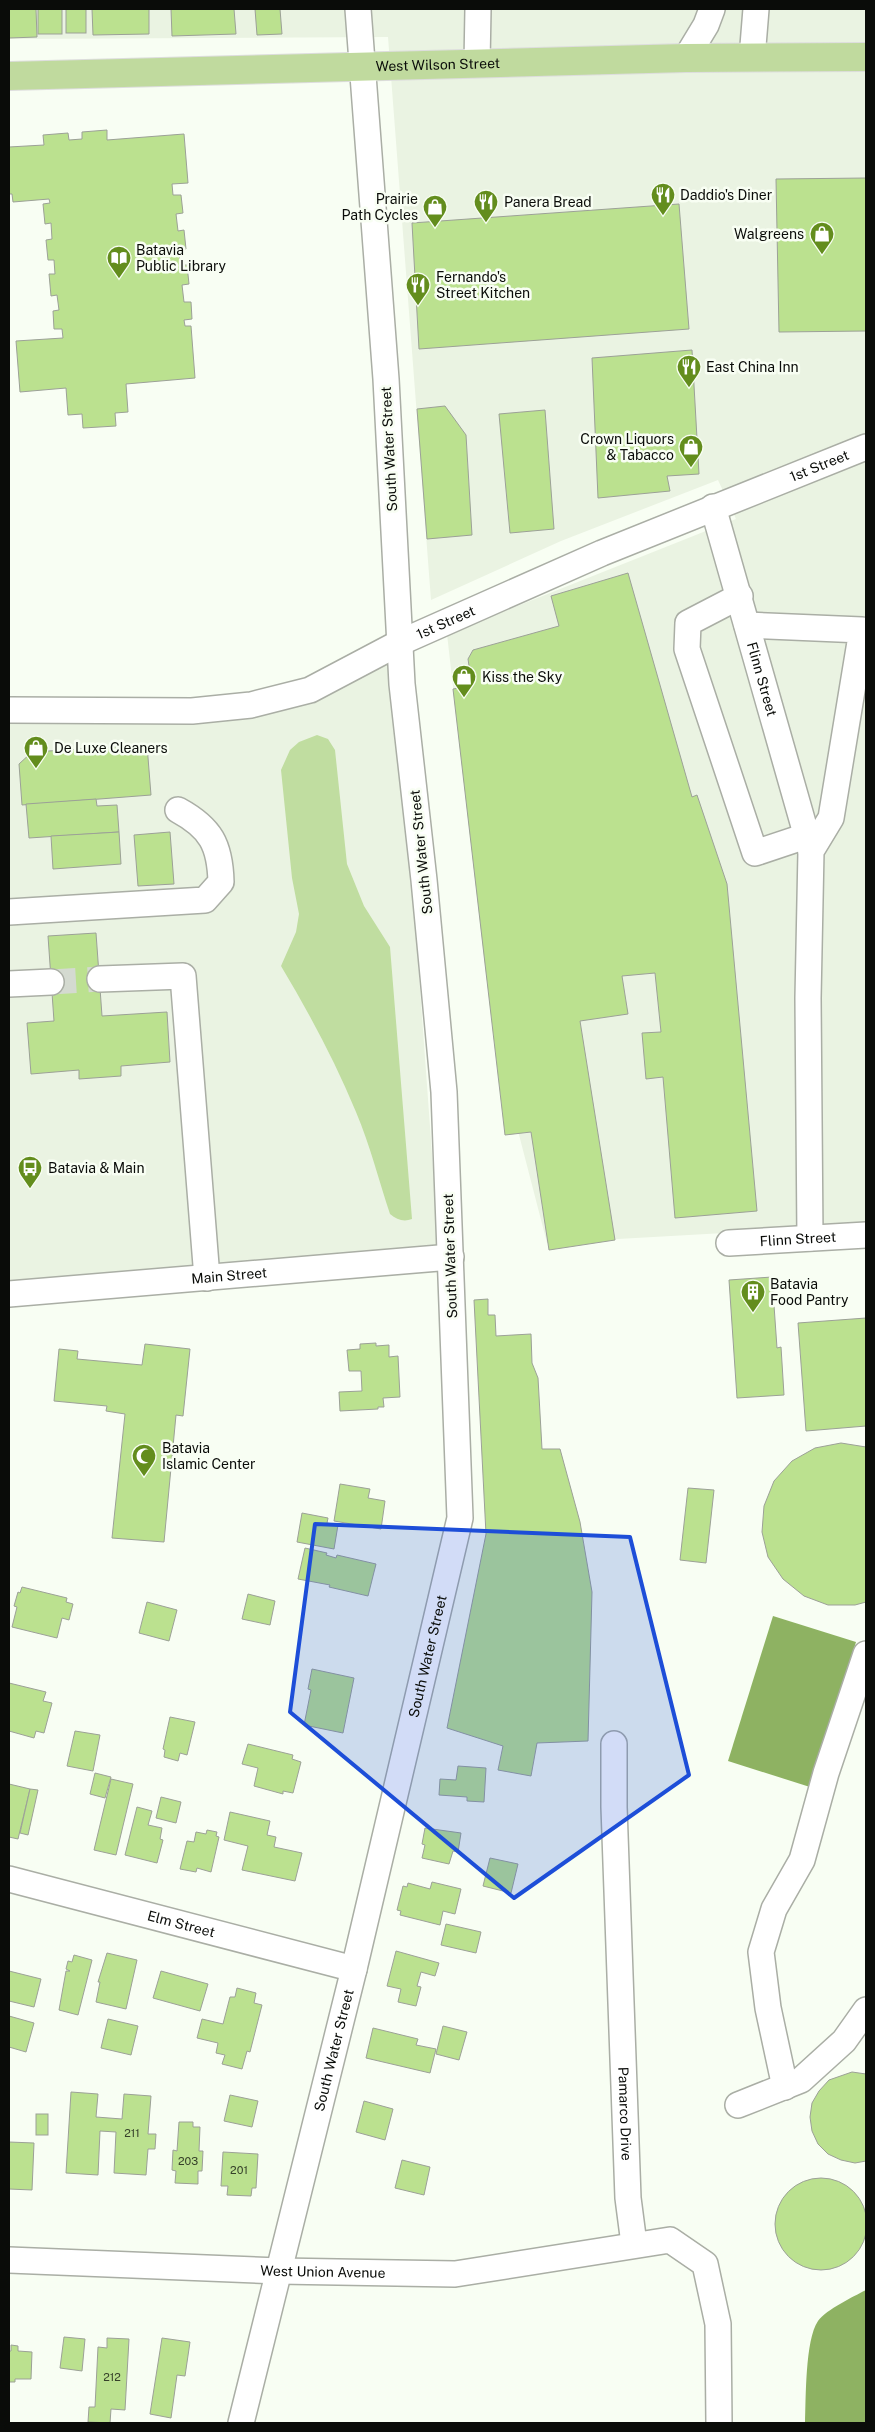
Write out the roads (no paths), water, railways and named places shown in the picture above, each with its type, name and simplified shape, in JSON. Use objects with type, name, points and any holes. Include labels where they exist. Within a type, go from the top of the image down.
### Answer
[{"type":"main road","name":"West Wilson Street","points":[[9,76],[686,58],[866,57]]},
{"type":"street","name":"South Water Street","points":[[241,2423],[354,1969],[460,1518],[444,1092],[399,644],[386,379],[358,9]]},
{"type":"street","points":[[477,63],[478,9]]},
{"type":"street","points":[[686,58],[706,25],[712,9]]},
{"type":"street","points":[[752,58],[756,9]]},
{"type":"street","name":"1st Street","points":[[9,710],[192,710],[250,705],[310,690],[399,644],[602,552],[866,447]]},
{"type":"street","name":"Flinn Street","points":[[713,507],[740,596],[808,844]]},
{"type":"street","points":[[740,596],[688,623],[687,649],[755,853],[808,844],[831,818],[862,630],[748,625]]},
{"type":"street","points":[[9,912],[205,900],[221,882],[220,860],[213,841],[198,821],[178,810]]},
{"type":"street","points":[[808,844],[810,1238]]},
{"type":"street","points":[[100,980],[183,976],[207,1278]]},
{"type":"street","points":[[9,984],[51,982]]},
{"type":"street","name":"Flinn Street","points":[[729,1243],[866,1235]]},
{"type":"street","name":"Main Street","points":[[9,1294],[451,1257]]},
{"type":"street","points":[[784,2087],[768,2008],[762,1952],[774,1909],[802,1860],[826,1773],[866,1654]]},
{"type":"street","name":"Pamarco Drive","points":[[614,1744],[614,1816],[628,2198],[634,2244]]},
{"type":"street","name":"Elm Street","points":[[9,1879],[354,1969]]},
{"type":"street","points":[[738,2105],[801,2080],[844,2040],[866,2010]]},
{"type":"street","points":[[634,2244],[670,2240],[705,2264],[718,2324],[718,2423]]},
{"type":"street","name":"West Union Avenue","points":[[9,2260],[279,2271],[455,2274],[634,2244]]},
{"type":"tunnel","points":[[51,982],[100,979]]},
{"type":"place","name":"Daddio's Diner","points":[[663,216]]},
{"type":"place","name":"Panera Bread","points":[[486,223]]},
{"type":"place","name":"Prairie Path Cycles","points":[[435,228]]},
{"type":"place","name":"Walgreens","points":[[822,255]]},
{"type":"place","name":"Batavia Public Library","points":[[119,279]]},
{"type":"place","name":"Fernando's Street Kitchen","points":[[418,306]]},
{"type":"place","name":"East China Inn","points":[[689,388]]},
{"type":"place","name":"Crown Liquors & Tabacco","points":[[691,468]]},
{"type":"place","name":"Kiss the Sky","points":[[464,698]]},
{"type":"place","name":"De Luxe Cleaners","points":[[36,769]]},
{"type":"place","name":"Batavia & Main","points":[[30,1189]]},
{"type":"place","name":"Batavia Food Pantry","points":[[753,1313]]},
{"type":"place","name":"Batavia Islamic Center","points":[[144,1477]]}]
